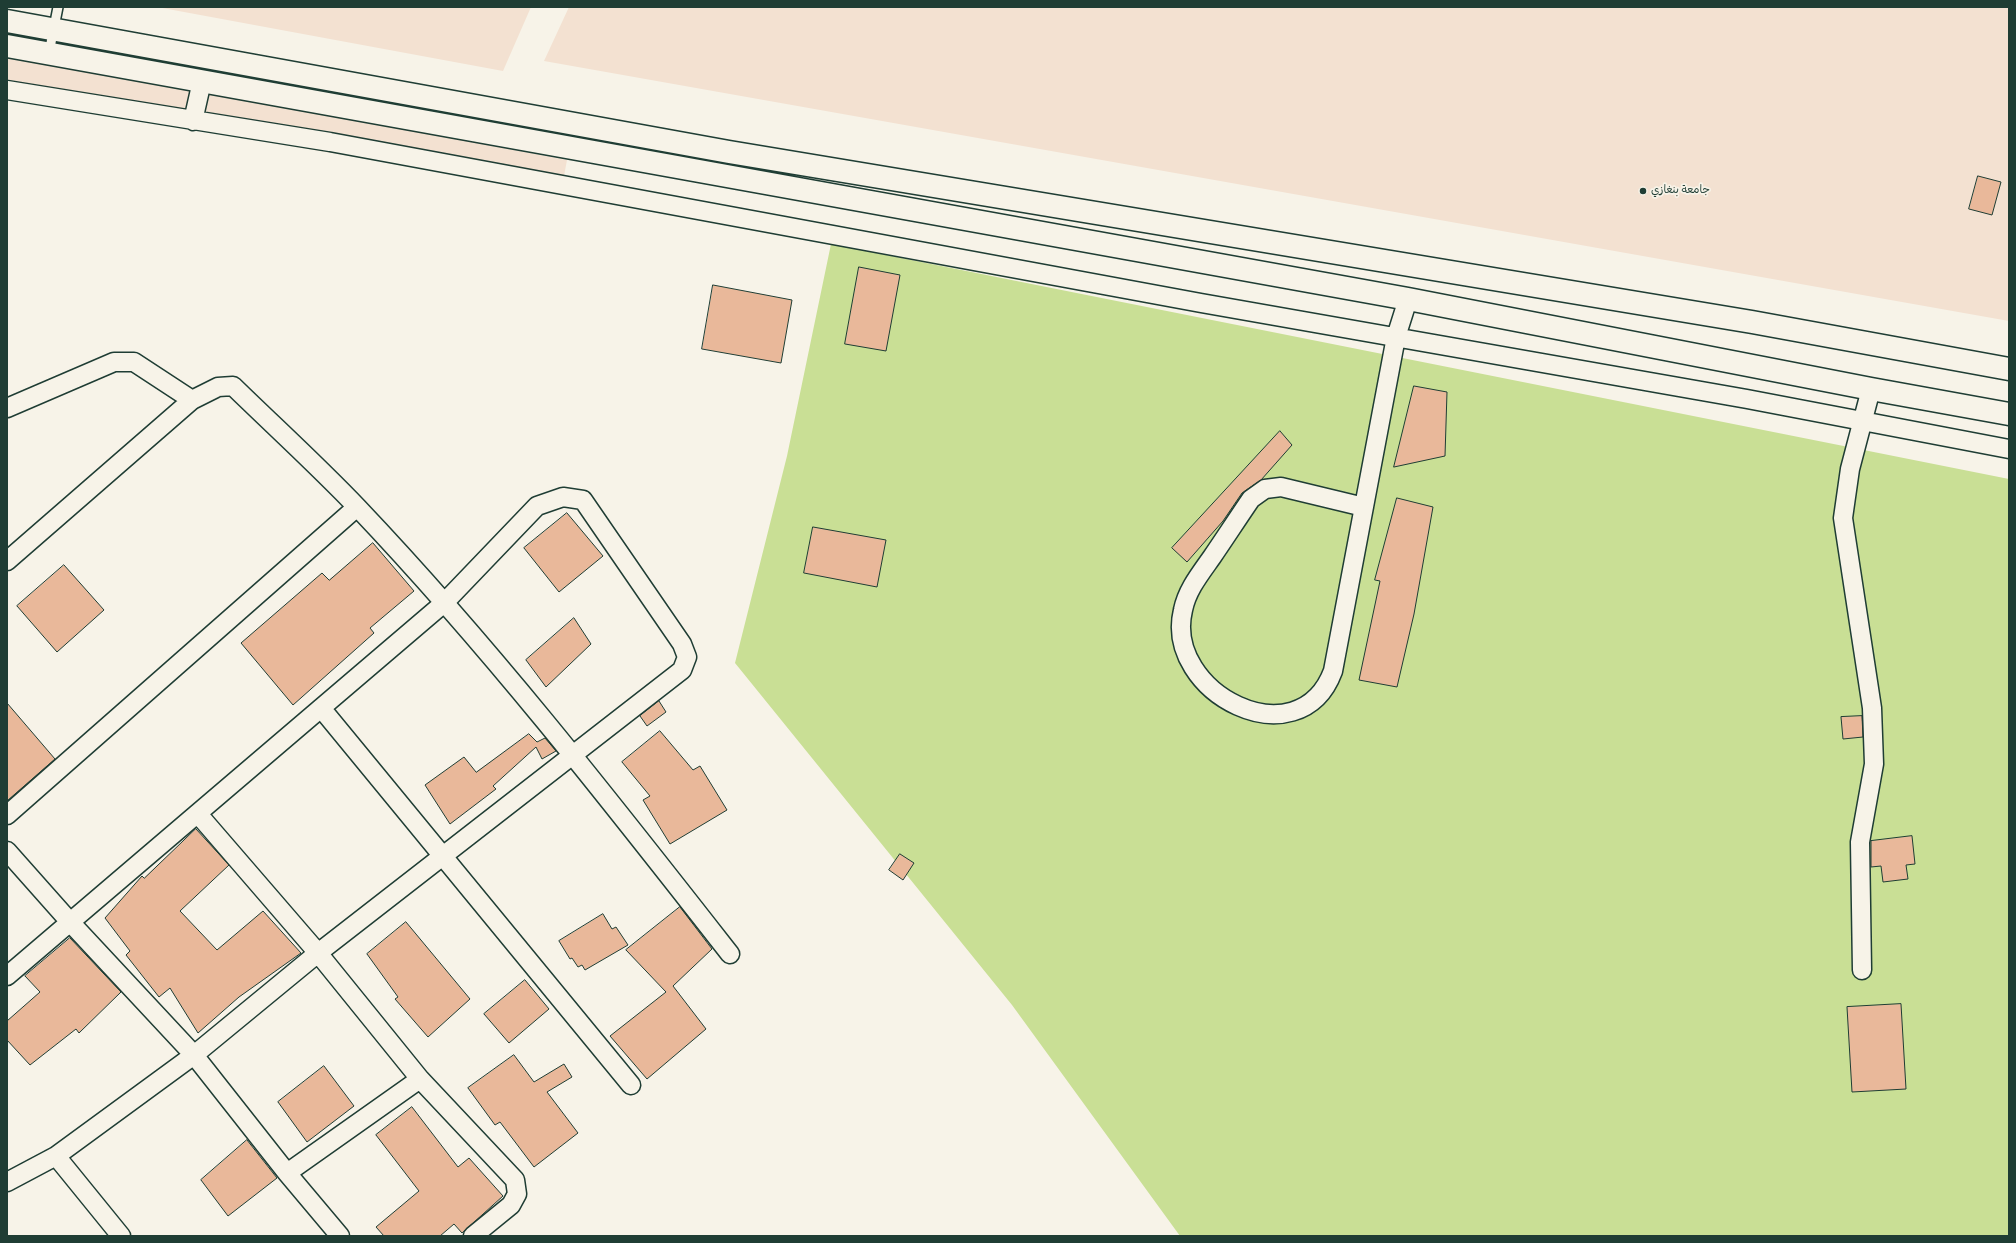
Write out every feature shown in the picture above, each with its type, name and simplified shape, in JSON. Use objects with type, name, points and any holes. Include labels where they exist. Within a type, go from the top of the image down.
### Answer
[{"type":"highway","points":[[7,21],[728,152],[1736,320],[2009,369]]},
{"type":"highway","points":[[7,46],[1408,299],[1871,389],[2009,414]]},
{"type":"street","points":[[193,121],[202,82]]},
{"type":"street","points":[[7,90],[330,142],[1194,302],[1862,421],[2009,449]]},
{"type":"street","points":[[1364,507],[1281,487],[1265,489],[1251,499],[1193,586],[1182,611],[1181,632],[1184,652],[1190,664],[1207,686],[1232,702],[1246,708],[1271,715],[1283,714],[1305,707],[1323,692],[1333,671],[1364,507],[1396,337],[1408,299]]},
{"type":"street","points":[[7,408],[114,362],[134,362],[192,400]]},
{"type":"street","points":[[7,561],[192,400],[218,387],[233,386],[357,507],[444,603],[573,753],[730,954]]},
{"type":"street","points":[[1862,970],[1860,842],[1874,764],[1874,737],[1872,708],[1843,518],[1850,469],[1871,389]]},
{"type":"street","points":[[7,976],[444,603],[537,506],[563,497],[583,500],[682,644],[687,657],[682,670],[573,753],[318,953],[194,1055],[56,1156],[7,1182]]},
{"type":"street","points":[[7,815],[357,507]]},
{"type":"street","points":[[321,708],[631,1085]]},
{"type":"street","points":[[198,814],[318,953],[420,1079],[515,1180],[517,1194],[511,1205],[473,1236]]},
{"type":"street","points":[[7,850],[70,922],[194,1055],[340,1236]]},
{"type":"street","points":[[288,1173],[420,1079]]},
{"type":"street","points":[[56,1156],[121,1236]]},
{"type":"lane","points":[[49,53],[58,7]]},
{"type":"shaded area","points":[[157,7],[531,7],[503,71]]},
{"type":"shaded area","name":"جامعة بنغازي","points":[[569,7],[2009,7],[2009,321],[544,61]]},
{"type":"shaded area","points":[[7,54],[567,160],[561,192],[7,98]]},
{"type":"green space","points":[[831,244],[2009,479],[2009,1236],[1180,1236],[1012,1005],[735,663],[787,456]]},
{"type":"building","points":[[1978,176],[2001,182],[1992,215],[1969,209]]},
{"type":"building","points":[[859,267],[900,275],[886,351],[845,344]]},
{"type":"building","points":[[713,285],[792,300],[781,363],[702,349]]},
{"type":"building","points":[[1414,386],[1447,392],[1445,456],[1394,467]]},
{"type":"building","points":[[1280,431],[1292,445],[1261,480],[1242,493],[1223,521],[1187,562],[1172,548]]},
{"type":"building","points":[[1397,498],[1433,507],[1414,614],[1397,687],[1359,680],[1380,581],[1375,580]]},
{"type":"building","points":[[567,513],[603,556],[559,592],[524,548]]},
{"type":"building","points":[[813,527],[886,540],[877,587],[804,573]]},
{"type":"building","points":[[373,543],[414,591],[370,628],[374,633],[293,705],[241,643],[322,573],[329,580]]},
{"type":"building","points":[[64,565],[104,610],[57,652],[17,606]]},
{"type":"building","points":[[574,618],[591,644],[546,687],[526,660]]},
{"type":"building","points":[[659,701],[666,712],[647,726],[640,716]]},
{"type":"building","points":[[7,703],[55,759],[7,801]]},
{"type":"building","points":[[1862,716],[1863,737],[1843,739],[1841,717]]},
{"type":"building","points":[[660,731],[693,770],[700,766],[727,810],[670,844],[643,800],[650,796],[622,762]]},
{"type":"building","points":[[529,734],[537,742],[545,738],[556,751],[542,759],[536,747],[493,786],[496,789],[450,824],[425,785],[464,757],[476,772]]},
{"type":"building","points":[[196,829],[229,865],[180,911],[217,950],[263,911],[301,953],[239,997],[198,1033],[170,988],[159,997],[126,955],[130,951],[105,918],[142,876],[144,878]]},
{"type":"building","points":[[1912,836],[1915,864],[1906,865],[1908,879],[1883,882],[1881,866],[1871,867],[1871,841]]},
{"type":"building","points":[[900,854],[914,863],[903,880],[889,870]]},
{"type":"building","points":[[680,907],[712,949],[673,986],[706,1029],[647,1079],[610,1036],[666,992],[626,950]]},
{"type":"building","points":[[603,914],[612,929],[616,927],[628,945],[585,970],[582,965],[578,967],[572,958],[570,959],[559,941]]},
{"type":"building","points":[[406,922],[470,999],[428,1037],[395,999],[398,997],[367,954]]},
{"type":"building","points":[[70,938],[121,992],[79,1033],[76,1029],[30,1065],[7,1040],[7,1021],[40,992],[25,976]]},
{"type":"building","points":[[525,980],[549,1009],[509,1043],[484,1014]]},
{"type":"building","points":[[1901,1004],[1906,1089],[1852,1092],[1847,1007]]},
{"type":"building","points":[[514,1055],[534,1082],[564,1064],[572,1077],[547,1092],[578,1133],[534,1167],[500,1122],[495,1125],[468,1088]]},
{"type":"building","points":[[324,1066],[354,1106],[307,1142],[278,1102]]},
{"type":"building","points":[[412,1107],[458,1167],[469,1158],[503,1196],[462,1233],[454,1224],[440,1236],[384,1236],[376,1227],[419,1191],[376,1135]]},
{"type":"building","points":[[247,1140],[277,1178],[228,1216],[201,1180]]},
{"type":"place","name":"جامعة بنغازي","points":[[1643,191]]}]
